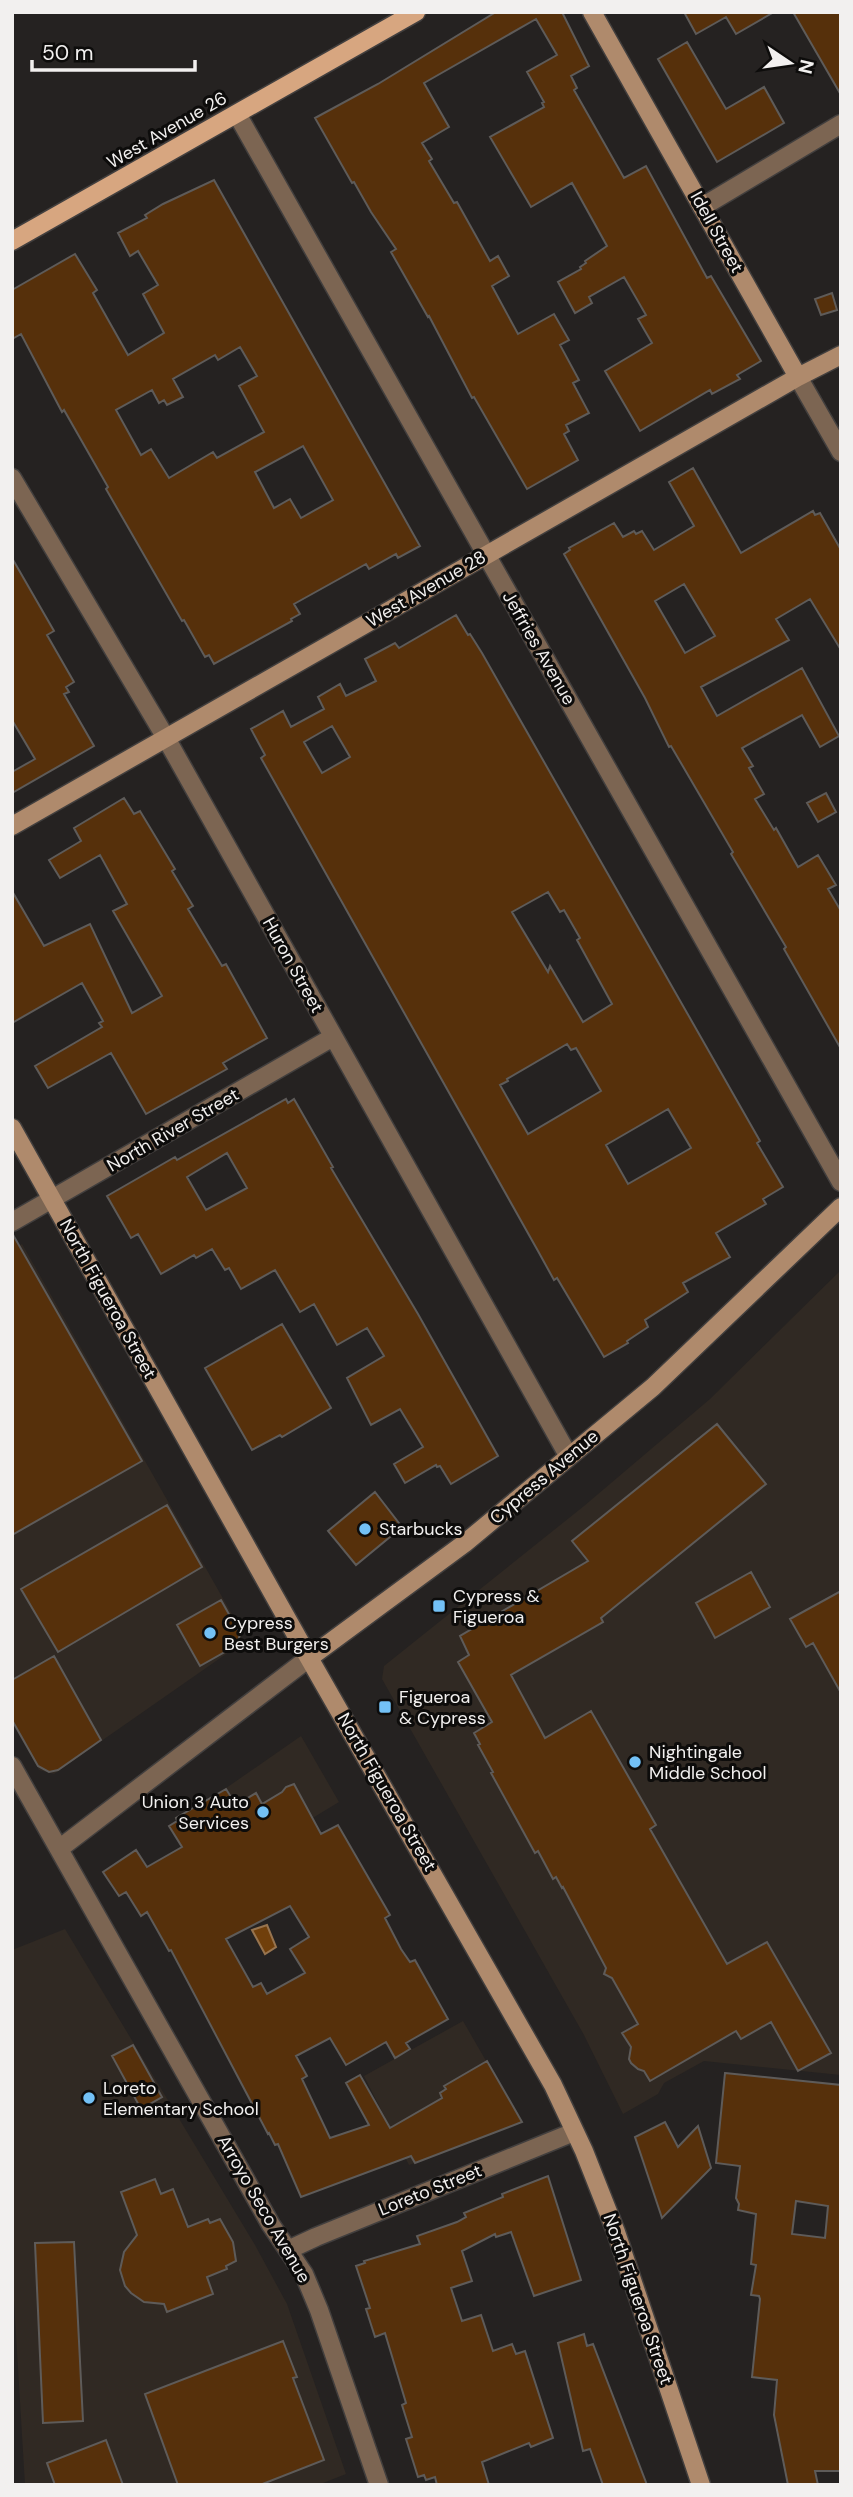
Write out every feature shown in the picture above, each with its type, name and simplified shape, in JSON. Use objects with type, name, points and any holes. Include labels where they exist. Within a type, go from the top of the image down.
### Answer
[{"type":"main road","name":"West Avenue 26","points":[[12,242],[416,12]]},
{"type":"street","name":"Idell Street","points":[[592,12],[841,452]]},
{"type":"street","name":"Jeffries Avenue","points":[[237,114],[841,1182]]},
{"type":"street","points":[[702,206],[841,124]]},
{"type":"street","name":"West Avenue 28","points":[[12,826],[486,554],[841,355]]},
{"type":"street","name":"Huron Street","points":[[12,478],[166,738],[568,1455]]},
{"type":"street","name":"North River Street","points":[[12,1222],[333,1037]]},
{"type":"street","name":"North Figueroa Street","points":[[12,1128],[309,1658],[553,2085],[616,2232],[701,2485]]},
{"type":"street","name":"Cypress Avenue","points":[[59,1849],[465,1543],[653,1387],[841,1207]]},
{"type":"street","name":"Arroyo Seco Avenue","points":[[12,1766],[271,2225],[304,2274],[319,2310],[374,2483]]},
{"type":"street","name":"Loreto Street","points":[[288,2250],[574,2132]]},
{"type":"shaded area","points":[[22,1244],[242,1632],[239,1645],[54,1774],[39,1770],[12,1723],[12,1249]]},
{"type":"shaded area","name":"Nightingale Middle School","points":[[841,1270],[841,2075],[704,2061],[664,2083],[658,2094],[623,2114],[584,2035],[382,1679],[384,1666],[584,1506],[710,1399]]},
{"type":"shaded area","points":[[301,1736],[339,1802],[240,1862],[206,1802]]},
{"type":"shaded area","points":[[267,1925],[276,1947],[265,1954],[252,1930]]},
{"type":"shaded area","name":"Loreto Elementary School","points":[[65,1929],[255,2245],[287,2304],[346,2474],[318,2485],[25,2485],[12,2268],[12,1950]]},
{"type":"shaded area","points":[[463,2021],[519,2118],[517,2124],[409,2165],[364,2076]]},
{"type":"building","points":[[496,12],[562,12],[589,66],[571,76],[577,88],[574,90],[624,178],[646,166],[707,278],[711,276],[761,361],[737,375],[740,379],[712,394],[710,390],[640,431],[605,371],[652,343],[638,319],[646,315],[624,277],[589,297],[592,303],[575,313],[558,282],[581,269],[585,261],[607,246],[572,183],[531,207],[490,137],[544,107],[544,102],[527,72],[557,55],[536,19],[424,83],[449,127],[422,143],[432,159],[429,161],[454,203],[457,202],[490,261],[498,256],[509,276],[492,286],[518,334],[554,314],[569,340],[560,345],[579,380],[573,383],[589,413],[566,425],[569,431],[564,434],[578,460],[527,489],[474,397],[472,398],[429,316],[391,252],[396,249],[354,182],[352,183],[315,118],[378,84]]},
{"type":"building","points":[[684,12],[774,12],[736,34],[726,17],[696,34]]},
{"type":"building","points":[[793,12],[841,12],[841,95]]},
{"type":"building","points":[[687,42],[726,109],[764,87],[784,123],[717,162],[658,59]]},
{"type":"building","points":[[214,180],[420,546],[398,558],[396,554],[369,569],[366,564],[294,604],[300,614],[291,619],[292,621],[214,664],[209,655],[205,657],[184,620],[182,621],[64,410],[62,412],[21,334],[12,339],[12,290],[75,254],[97,290],[93,293],[128,355],[164,333],[143,294],[158,285],[138,251],[130,256],[118,233],[147,218],[145,215]],"holes":[[[240,347],[257,376],[239,386],[264,432],[217,458],[213,452],[169,478],[151,449],[141,455],[116,410],[152,390],[159,403],[164,400],[167,405],[183,397],[173,379],[215,355],[218,360]],[[303,446],[333,500],[301,518],[290,499],[274,508],[255,472]]]},
{"type":"building","points":[[832,293],[837,310],[821,315],[815,299]]},
{"type":"building","points":[[693,468],[741,553],[813,511],[815,515],[820,513],[841,550],[841,650],[810,599],[776,619],[789,640],[701,687],[717,716],[802,668],[839,736],[820,747],[802,715],[742,748],[753,766],[749,768],[764,794],[755,799],[774,830],[776,828],[798,867],[818,855],[836,885],[828,889],[841,911],[841,1049],[784,949],[786,947],[731,854],[733,852],[671,746],[669,747],[645,698],[564,554],[569,548],[614,523],[623,537],[634,531],[636,534],[642,531],[654,550],[694,526],[669,482]],"holes":[[[684,584],[715,636],[685,653],[655,601]]]},
{"type":"building","points":[[12,558],[54,631],[47,635],[74,682],[66,687],[69,692],[64,694],[94,746],[12,793],[12,772],[35,759],[12,720]]},
{"type":"building","points":[[456,615],[468,635],[470,634],[760,1141],[757,1143],[783,1187],[763,1199],[766,1204],[716,1233],[730,1257],[683,1283],[688,1292],[645,1320],[648,1327],[604,1357],[557,1278],[554,1280],[261,758],[265,755],[251,729],[283,711],[291,727],[324,709],[318,697],[340,684],[346,696],[376,681],[365,659],[395,643],[399,648]],"holes":[[[332,726],[350,757],[322,773],[304,742]],[[548,892],[560,912],[564,910],[612,1004],[583,1022],[550,966],[548,972],[512,912]],[[567,1044],[571,1050],[576,1048],[601,1091],[528,1134],[500,1085],[508,1081],[507,1079]],[[668,1109],[691,1148],[628,1184],[606,1145]]]},
{"type":"building","points":[[826,793],[836,812],[818,822],[807,803]]},
{"type":"building","points":[[124,798],[134,814],[140,811],[175,869],[172,871],[193,906],[188,909],[222,966],[226,964],[267,1038],[223,1063],[227,1069],[146,1114],[111,1053],[48,1088],[35,1066],[102,1027],[99,1023],[103,1021],[82,983],[12,1023],[12,891],[44,946],[90,924],[132,1013],[162,996],[113,911],[127,904],[100,855],[60,878],[49,860],[81,841],[74,828]]},
{"type":"building","points":[[286,1099],[288,1103],[294,1099],[333,1167],[331,1168],[498,1456],[451,1484],[440,1466],[436,1465],[405,1483],[394,1464],[423,1447],[400,1409],[371,1425],[347,1378],[384,1356],[367,1328],[337,1345],[314,1304],[300,1312],[275,1270],[241,1289],[229,1268],[225,1270],[212,1249],[196,1258],[194,1255],[161,1274],[138,1234],[131,1238],[107,1196],[175,1157],[177,1160]],"holes":[[[227,1153],[247,1188],[206,1210],[187,1177]]]},
{"type":"building","points":[[12,1233],[142,1461],[12,1535]]},
{"type":"building","points":[[282,1324],[331,1408],[282,1437],[280,1435],[252,1450],[205,1368]]},
{"type":"building","points":[[717,1424],[766,1484],[601,1618],[603,1622],[511,1675],[545,1738],[591,1711],[656,1825],[650,1829],[727,1964],[767,1942],[831,2053],[798,2071],[771,2022],[741,2039],[736,2031],[650,2081],[644,2071],[631,2063],[631,2047],[622,2033],[638,2024],[612,1978],[604,1974],[606,1968],[563,1887],[556,1877],[553,1879],[538,1851],[535,1853],[478,1745],[480,1744],[474,1733],[492,1722],[458,1662],[469,1655],[460,1636],[588,1561],[572,1541]]},
{"type":"building","name":"Starbucks","points":[[375,1492],[402,1527],[356,1565],[328,1531]]},
{"type":"building","points":[[167,1505],[202,1567],[58,1652],[21,1589]]},
{"type":"building","points":[[751,1572],[770,1607],[715,1638],[696,1603]]},
{"type":"building","points":[[841,1591],[841,1693],[813,1643],[806,1647],[790,1619]]},
{"type":"building","name":"Cypress Best Burgers","points":[[221,1600],[240,1634],[237,1645],[200,1666],[177,1625]]},
{"type":"building","points":[[54,1656],[101,1740],[58,1770],[49,1772],[38,1766],[12,1720],[12,1680]]},
{"type":"building","points":[[294,1784],[321,1834],[338,1825],[390,1915],[385,1918],[401,1949],[410,1962],[415,1960],[448,2019],[406,2043],[410,2049],[395,2058],[386,2042],[346,2065],[330,2038],[296,2056],[307,2076],[302,2079],[330,2138],[369,2125],[346,2083],[360,2075],[390,2128],[442,2098],[440,2093],[446,2089],[444,2086],[487,2061],[522,2122],[415,2163],[411,2156],[301,2197],[278,2144],[275,2145],[268,2134],[171,1950],[169,1951],[147,1912],[141,1916],[126,1892],[119,1896],[103,1872],[136,1850],[147,1867],[182,1847],[169,1826],[177,1821],[176,1818],[226,1789],[236,1805],[256,1793],[262,1804]],"holes":[[[290,1906],[309,1937],[290,1949],[305,1973],[267,1994],[261,1983],[253,1987],[226,1939]]]},
{"type":"building","points":[[133,2045],[162,2097],[141,2109],[112,2056]]},
{"type":"building","points":[[725,2073],[841,2085],[841,2471],[815,2471],[818,2485],[788,2485],[774,2415],[777,2380],[752,2377],[760,2299],[759,2296],[751,2295],[756,2265],[751,2264],[756,2214],[738,2210],[736,2198],[740,2166],[716,2163]],"holes":[[[796,2201],[828,2206],[825,2238],[792,2234]]]},
{"type":"building","points":[[665,2122],[678,2147],[698,2126],[711,2168],[662,2218],[635,2137]]},
{"type":"building","points":[[548,2176],[581,2280],[534,2296],[511,2232],[496,2237],[495,2234],[462,2251],[472,2281],[451,2288],[462,2321],[481,2315],[493,2351],[512,2344],[516,2354],[525,2351],[553,2438],[531,2447],[529,2443],[482,2462],[489,2485],[437,2485],[435,2477],[426,2480],[424,2475],[418,2477],[406,2439],[412,2437],[402,2405],[406,2403],[385,2333],[375,2337],[366,2309],[370,2308],[356,2266],[365,2263],[364,2261],[420,2244],[417,2236],[457,2222],[466,2217],[464,2213]]},
{"type":"building","points":[[155,2179],[161,2194],[173,2189],[188,2227],[208,2219],[210,2223],[220,2219],[233,2242],[236,2261],[226,2266],[227,2269],[207,2277],[213,2294],[167,2312],[164,2304],[144,2302],[131,2293],[125,2286],[120,2270],[124,2252],[137,2235],[121,2192]]},
{"type":"building","points":[[74,2242],[83,2421],[43,2423],[35,2243]]},
{"type":"building","points":[[584,2334],[587,2346],[593,2344],[647,2485],[603,2485],[590,2449],[583,2451],[558,2343]]},
{"type":"building","points":[[283,2341],[297,2377],[293,2378],[324,2460],[260,2485],[178,2485],[145,2394]]},
{"type":"building","points":[[106,2440],[123,2485],[55,2485],[47,2463]]},
{"type":"place","name":"Starbucks","points":[[365,1529]]},
{"type":"place","name":"Cypress & Figueroa","points":[[439,1606]]},
{"type":"place","name":"Cypress Best Burgers","points":[[210,1633]]},
{"type":"place","name":"Figueroa & Cypress","points":[[385,1707]]},
{"type":"place","name":"Nightingale Middle School","points":[[635,1762]]},
{"type":"place","name":"Union 3 Auto Services","points":[[263,1812]]},
{"type":"place","name":"Loreto Elementary School","points":[[89,2098]]}]
